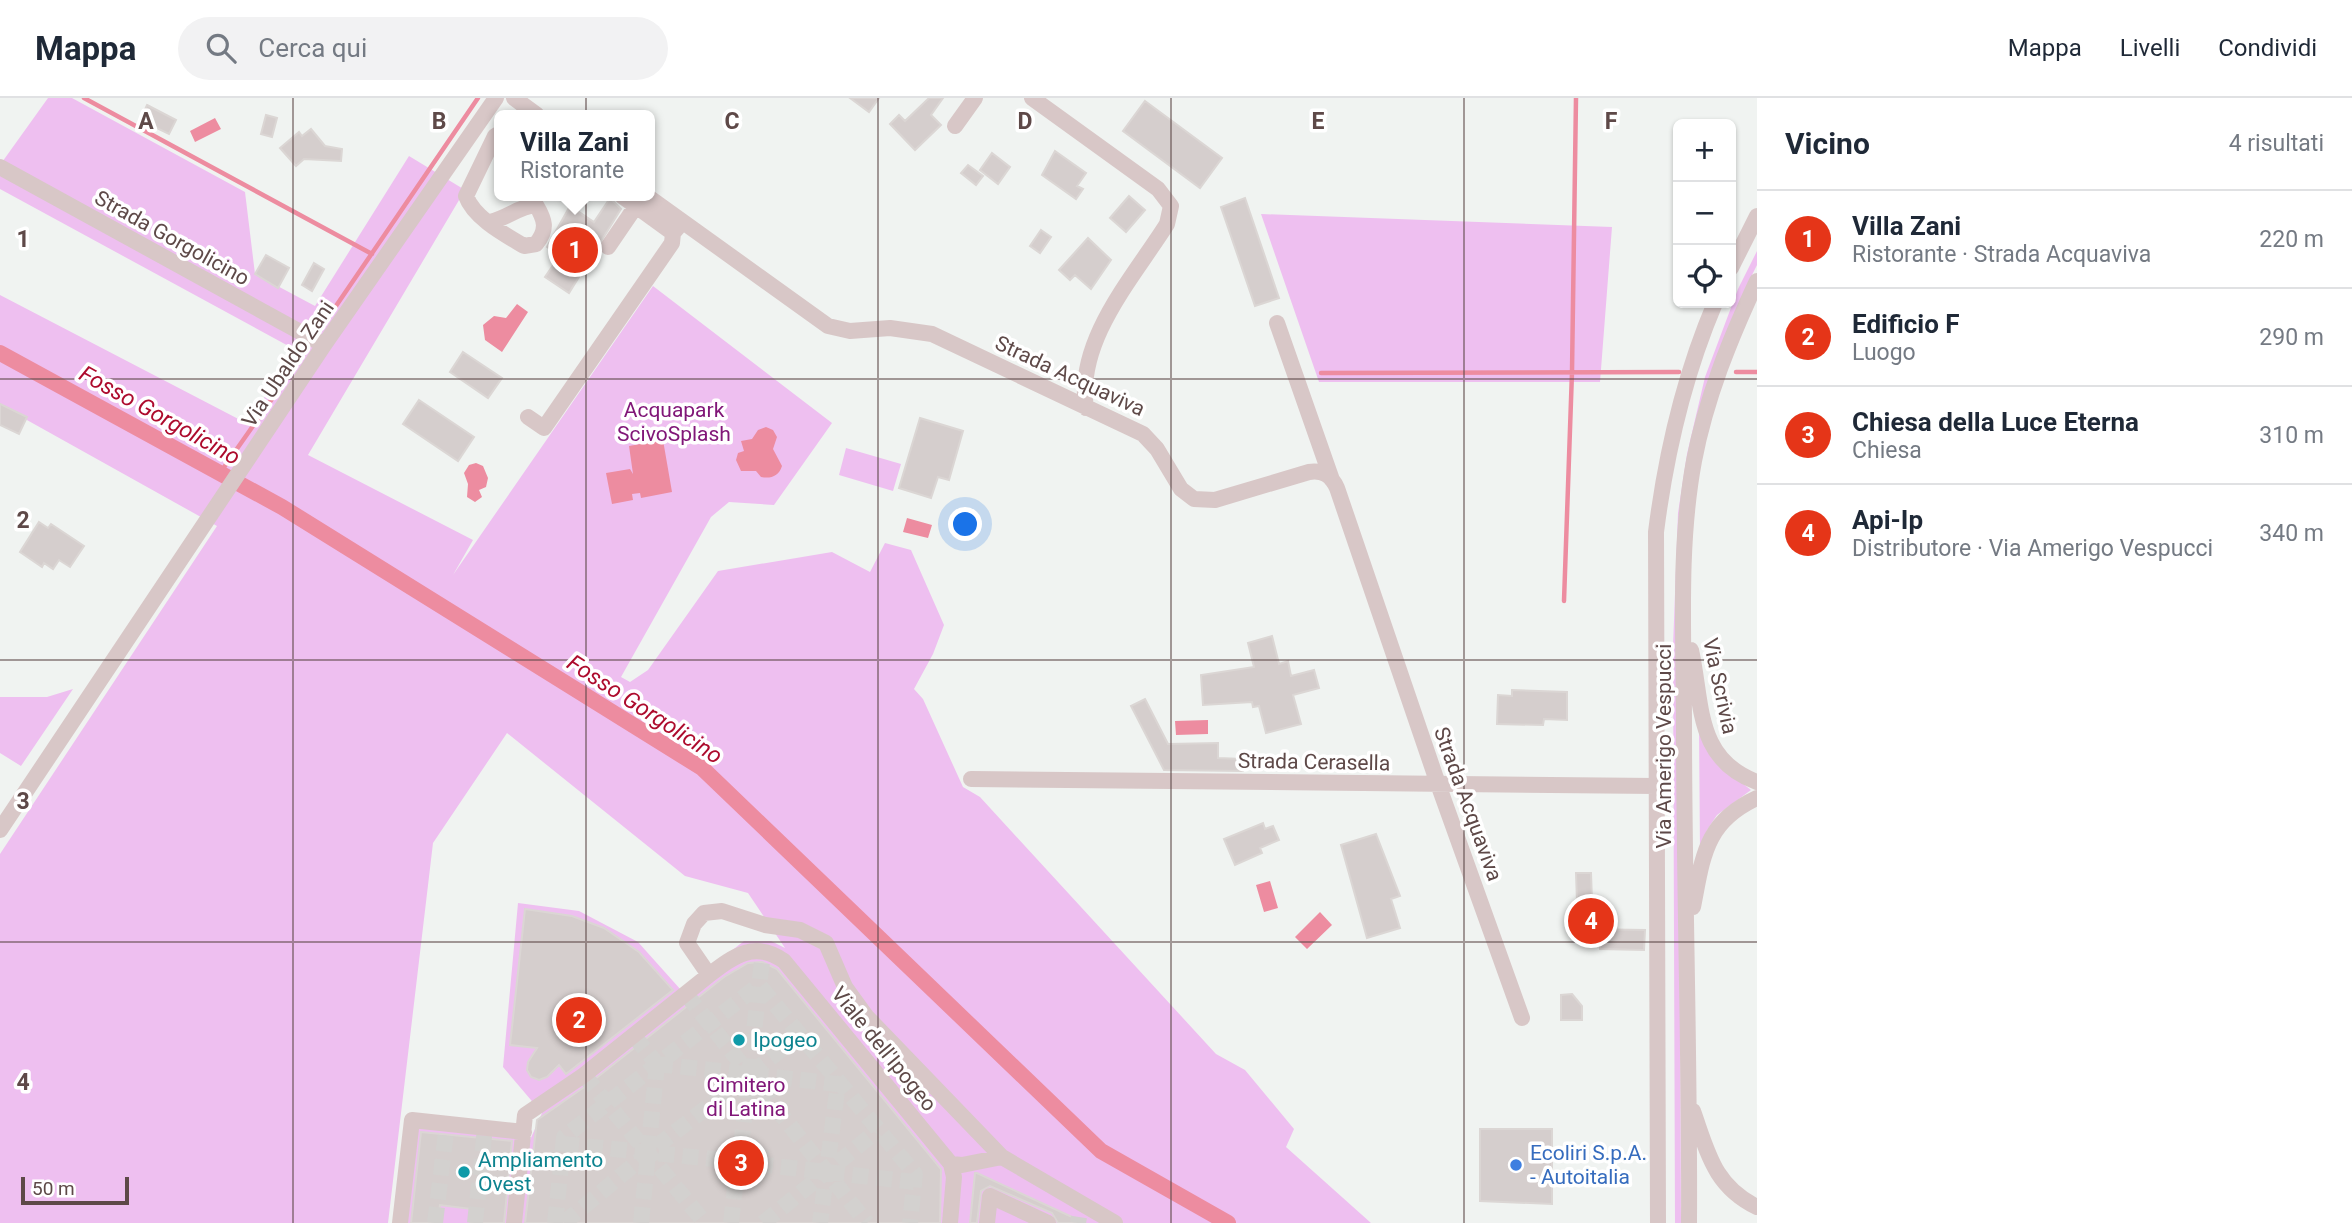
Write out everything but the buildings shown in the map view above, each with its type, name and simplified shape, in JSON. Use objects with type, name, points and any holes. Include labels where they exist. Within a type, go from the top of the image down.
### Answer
[{"type":"street","name":"Via Ubaldo Zani","points":[[0,830],[324,345],[496,98]]},
{"type":"street","points":[[514,98],[530,110]]},
{"type":"street","points":[[955,125],[975,98]]},
{"type":"street","points":[[1032,98],[1163,192],[1171,206],[1167,224],[1100,330],[1085,380],[1086,408]]},
{"type":"street","points":[[489,222],[470,208],[466,196],[494,138]]},
{"type":"street","name":"Strada Gorgolicino","points":[[0,167],[324,345]]},
{"type":"street","points":[[608,247],[634,201]]},
{"type":"street","name":"Strada Acquaviva","points":[[638,201],[828,326],[850,331],[890,328],[932,334],[1143,434],[1157,449],[1181,489],[1194,499],[1215,500],[1309,472],[1322,472],[1332,480],[1522,1018]]},
{"type":"street","points":[[1736,258],[1757,216]]},
{"type":"street","points":[[528,417],[544,428],[672,243],[677,227]]},
{"type":"street","name":"Via Amerigo Vespucci","points":[[1689,1223],[1685,524],[1694,460],[1709,401],[1735,328],[1757,281]]},
{"type":"street","name":"Via Amerigo Vespucci","points":[[1658,1223],[1656,532],[1664,466],[1697,346],[1713,308]]},
{"type":"street","points":[[1277,323],[1332,480]]},
{"type":"street","name":"Via Scrivia","points":[[1684,618],[1704,729],[1710,744],[1721,761],[1741,776],[1757,782]]},
{"type":"street","name":"Strada Cerasella","points":[[971,779],[1656,786]]},
{"type":"street","points":[[1687,937],[1706,845],[1715,828],[1728,814],[1757,798]]},
{"type":"street","points":[[514,1223],[525,1115],[584,1075],[709,975],[687,943],[694,923],[704,913],[722,911],[765,925],[800,930],[826,943],[845,987],[866,1016],[1002,1157],[1080,1211],[1115,1223]]},
{"type":"street","name":"Viale dell'Ipogeo","points":[[709,975],[729,960],[752,950],[774,954],[784,961],[951,1164]]},
{"type":"street","points":[[1688,1096],[1710,1161],[1733,1194],[1757,1207]]},
{"type":"street","points":[[400,1223],[412,1120],[524,1132]]},
{"type":"street","points":[[950,1223],[954,1177],[951,1164],[962,1165],[1002,1157]]},
{"type":"street","points":[[1689,1173],[1696,1223]]},
{"type":"street","points":[[987,1223],[990,1196],[1048,1223]]},
{"type":"green space","points":[[48,98],[72,98],[245,192],[255,274],[315,306],[409,156],[465,190],[308,455],[473,540],[453,575],[653,286],[832,423],[774,505],[729,502],[711,517],[621,677],[630,682],[648,670],[718,571],[832,552],[870,572],[885,543],[911,550],[944,625],[933,654],[914,689],[923,699],[963,787],[980,797],[1216,1054],[1245,1070],[1294,1129],[1286,1147],[1371,1223],[395,1223],[406,1126],[530,1140],[542,1113],[503,1067],[518,903],[579,911],[638,942],[681,990],[744,941],[771,941],[785,948],[748,893],[685,876],[507,733],[433,843],[388,1223],[0,1223],[0,854],[217,526],[0,405],[0,295],[248,424],[294,349],[0,189],[0,165]]},
{"type":"green space","points":[[1261,214],[1612,227],[1600,382],[1319,382]]},
{"type":"green space","points":[[1757,251],[1757,265],[1749,281],[1686,494],[1680,917],[1681,1223],[1675,1223],[1673,647],[1678,513],[1687,454],[1705,377],[1731,308],[1736,308],[1738,289]]},
{"type":"green space","points":[[846,448],[901,464],[893,491],[839,475]]},
{"type":"green space","points":[[73,689],[21,766],[0,753],[0,697],[47,697]]},
{"type":"green space","points":[[1699,729],[1714,761],[1751,790],[1717,815],[1707,830],[1700,851]]},
{"type":"shaded area","points":[[215,118],[221,129],[195,142],[190,131]]},
{"type":"shaded area","points":[[517,304],[528,312],[502,352],[485,340],[483,325],[494,316],[506,318]]},
{"type":"shaded area","points":[[766,427],[773,430],[777,437],[773,449],[782,466],[777,474],[768,478],[761,477],[756,471],[741,471],[736,460],[738,453],[744,451],[741,441],[752,439],[758,430]]},
{"type":"shaded area","points":[[663,440],[672,492],[641,498],[640,493],[632,494],[633,500],[612,504],[606,473],[630,469],[633,474],[629,446]]},
{"type":"shaded area","points":[[476,463],[483,466],[488,478],[486,487],[479,490],[482,497],[475,502],[467,497],[468,484],[464,473],[469,465]]},
{"type":"shaded area","points":[[907,518],[932,525],[928,538],[903,532]]},
{"type":"shaded area","points":[[1208,720],[1208,734],[1176,735],[1175,721]]},
{"type":"shaded area","points":[[1270,881],[1278,908],[1264,912],[1256,885]]},
{"type":"shaded area","points":[[1320,912],[1332,925],[1307,949],[1295,937]]},
{"type":"waterway","points":[[84,98],[372,254]]},
{"type":"waterway","points":[[323,325],[478,98]]},
{"type":"waterway","points":[[1564,601],[1572,372],[1576,98]]},
{"type":"waterway","points":[[220,473],[307,349]]},
{"type":"waterway","name":"Fosso Gorgolicino","points":[[0,353],[282,507],[702,768],[1101,1151],[1228,1223]]},
{"type":"waterway","points":[[1321,373],[1679,372]]},
{"type":"waterway","points":[[1736,372],[1757,372]]},
{"type":"tunnel","points":[[741,1146],[763,952]]},
{"type":"tunnel","points":[[555,1223],[564,1137],[759,985],[915,1174],[910,1223]]},
{"type":"tunnel","points":[[686,994],[867,1223]]},
{"type":"tunnel","points":[[634,1036],[657,1064]]},
{"type":"tunnel","points":[[564,1223],[648,1153],[799,1036]]},
{"type":"tunnel","points":[[657,1064],[838,1084],[820,1223]]},
{"type":"tunnel","points":[[641,1223],[657,1064]]},
{"type":"tunnel","points":[[584,1075],[705,1223]]},
{"type":"tunnel","points":[[435,1223],[447,1124]]},
{"type":"tunnel","points":[[475,1223],[485,1128]]},
{"type":"tunnel","points":[[763,1223],[877,1131]]},
{"type":"tunnel","points":[[563,1144],[724,1160]]},
{"type":"tunnel","points":[[741,1146],[753,1151],[758,1163],[753,1175],[741,1180],[729,1175],[724,1163],[729,1151],[741,1146]]},
{"type":"tunnel","points":[[757,1164],[914,1182]]},
{"type":"tunnel","points":[[731,1223],[736,1179]]},
{"type":"tunnel","points":[[1078,1223],[1079,1217]]},
{"type":"place","name":"Villa Zani","points":[[575,250]]},
{"type":"place","name":"Api-Ip","points":[[1591,921]]},
{"type":"place","name":"Edificio F","points":[[579,1020]]},
{"type":"place","name":"Ipogeo","points":[[739,1040]]},
{"type":"place","name":"Chiesa della Luce Eterna","points":[[741,1163]]},
{"type":"place","name":"Ecoliri S.p.A. - Autoitalia","points":[[1516,1165]]},
{"type":"place","name":"Ampliamento Ovest","points":[[464,1172]]},
{"type":"park label","name":"Acquapark ScivoSplash","points":[[674,422]]},
{"type":"park label","name":"Cimitero di Latina","points":[[746,1097]]}]
